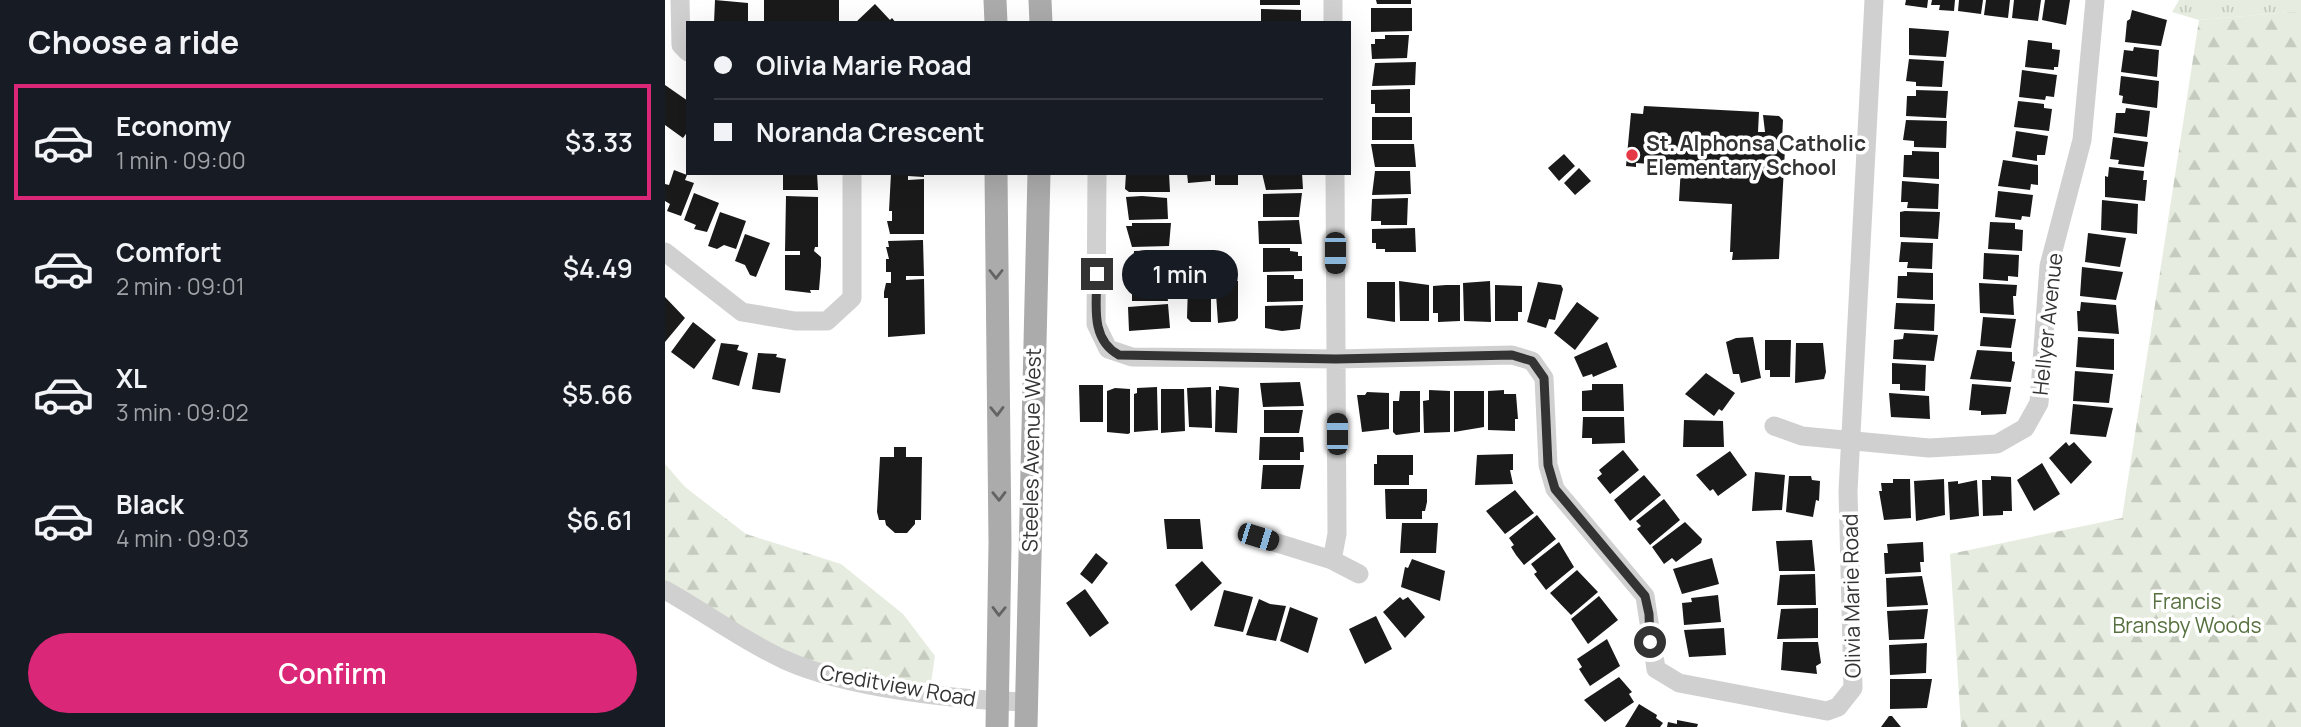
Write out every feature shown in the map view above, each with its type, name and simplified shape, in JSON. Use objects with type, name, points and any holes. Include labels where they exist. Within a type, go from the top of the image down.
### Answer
[{"type":"main road","points":[[995,0],[996,21]]},
{"type":"main road","points":[[1040,0],[1041,21]]},
{"type":"main road","name":"Steeles Avenue West","points":[[996,175],[1000,543],[997,727]]},
{"type":"main road","name":"Steeles Avenue West","points":[[1026,727],[1031,406],[1039,175]]},
{"type":"main road","points":[[997,373],[1011,378],[1021,388],[1031,406]]},
{"type":"street","points":[[680,0],[681,46],[686,50]]},
{"type":"street","points":[[1333,0],[1333,21]]},
{"type":"street","name":"Olivia Marie Road","points":[[1336,359],[1512,355],[1532,361],[1544,378],[1548,465],[1555,489],[1645,596],[1656,669],[1679,683],[1818,710],[1838,707],[1853,688],[1848,491],[1874,0]]},
{"type":"street","name":"Hellyer Avenue","points":[[1774,426],[1802,436],[1929,447],[1997,444],[2025,428],[2039,403],[2049,266],[2082,140],[2095,0]]},
{"type":"street","points":[[665,252],[742,312],[795,321],[827,321],[852,298],[852,175]]},
{"type":"street","points":[[1097,175],[1096,324],[1108,349],[1132,357],[1336,359]]},
{"type":"street","points":[[1332,560],[1337,534],[1335,175]]},
{"type":"street","points":[[1258,537],[1332,560],[1359,574]]},
{"type":"street","name":"Creditview Road","points":[[665,590],[783,659],[828,677],[997,701],[1025,702]]},
{"type":"green space","points":[[2179,0],[2301,0],[2301,11],[2199,20],[2172,12]]},
{"type":"green space","name":"Francis Bransby Woods","points":[[2301,11],[2301,727],[1961,727],[1950,554],[2122,518],[2199,20]]},
{"type":"green space","points":[[665,464],[685,487],[746,534],[841,564],[903,614],[935,656],[931,683],[856,682],[810,670],[665,584]]},
{"type":"building","points":[[715,0],[748,3],[748,21],[714,21]]},
{"type":"building","points":[[764,0],[839,0],[839,21],[764,21]]},
{"type":"building","points":[[1260,0],[1300,0],[1300,5],[1260,5]]},
{"type":"building","points":[[1376,0],[1411,0],[1411,4],[1377,4]]},
{"type":"building","points":[[1906,0],[1928,0],[1927,8],[1905,5]]},
{"type":"building","points":[[1932,0],[1955,0],[1954,11],[1939,10],[1940,5],[1931,5]]},
{"type":"building","points":[[1959,0],[1983,0],[1981,14],[1958,11]]},
{"type":"building","points":[[1986,0],[2010,0],[2008,18],[1984,15]]},
{"type":"building","points":[[2014,0],[2041,0],[2038,21],[2012,18]]},
{"type":"building","points":[[2045,0],[2070,0],[2066,25],[2042,20]]},
{"type":"building","points":[[875,4],[890,20],[892,18],[894,21],[857,21]]},
{"type":"building","points":[[1371,8],[1412,8],[1412,31],[1371,32]]},
{"type":"building","points":[[1261,9],[1301,10],[1301,21],[1261,21]]},
{"type":"building","points":[[2132,10],[2167,20],[2161,46],[2125,42],[2127,21]]},
{"type":"building","points":[[1909,28],[1949,31],[1946,57],[1909,55]]},
{"type":"building","points":[[1385,35],[1409,35],[1407,58],[1372,59],[1371,44],[1375,44],[1375,39],[1385,39]]},
{"type":"building","points":[[2028,40],[2052,43],[2052,49],[2060,50],[2058,67],[2054,67],[2054,70],[2025,67]]},
{"type":"building","points":[[2134,47],[2159,50],[2157,77],[2121,72],[2124,50],[2133,51]]},
{"type":"building","points":[[1909,59],[1944,61],[1942,87],[1916,86],[1916,82],[1906,81]]},
{"type":"building","points":[[1416,62],[1415,85],[1372,86],[1375,63]]},
{"type":"building","points":[[2022,70],[2057,75],[2054,97],[2046,96],[2045,100],[2019,97]]},
{"type":"building","points":[[2121,76],[2159,81],[2157,108],[2122,103],[2123,96],[2119,95]]},
{"type":"building","points":[[665,85],[686,100],[686,134],[683,138],[665,125]]},
{"type":"building","points":[[1410,89],[1410,113],[1375,113],[1375,104],[1371,104],[1371,90]]},
{"type":"building","points":[[1916,90],[1948,91],[1946,118],[1906,116],[1907,96],[1916,96]]},
{"type":"building","points":[[2018,101],[2044,104],[2044,108],[2052,109],[2049,131],[2014,127]]},
{"type":"building","points":[[1644,106],[1759,112],[1758,132],[1765,132],[1763,115],[1779,116],[1783,120],[1782,140],[1764,139],[1764,148],[1785,149],[1779,259],[1732,260],[1732,204],[1679,201],[1681,166],[1636,163],[1636,167],[1626,166],[1631,113],[1643,114]]},
{"type":"building","points":[[2126,108],[2150,111],[2147,137],[2114,133],[2116,113],[2125,113]]},
{"type":"building","points":[[1372,117],[1412,117],[1412,140],[1372,140]]},
{"type":"building","points":[[1906,120],[1947,121],[1946,148],[1914,147],[1914,141],[1903,140]]},
{"type":"building","points":[[2016,131],[2048,136],[2045,155],[2037,155],[2037,161],[2012,157]]},
{"type":"building","points":[[2113,137],[2148,142],[2144,167],[2118,164],[2119,160],[2110,159]]},
{"type":"building","points":[[1371,144],[1414,144],[1416,167],[1375,167]]},
{"type":"building","points":[[1912,151],[1939,152],[1939,179],[1903,177],[1904,155],[1912,155]]},
{"type":"building","points":[[1564,154],[1575,166],[1559,181],[1548,168]]},
{"type":"building","points":[[2003,160],[2038,165],[2038,185],[2031,184],[2030,190],[1998,186]]},
{"type":"building","points":[[2109,167],[2144,171],[2143,180],[2147,180],[2145,201],[2105,197],[2105,176],[2108,177]]},
{"type":"building","points":[[1579,168],[1591,181],[1575,195],[1564,183]]},
{"type":"building","points":[[674,170],[687,175],[685,180],[694,183],[681,216],[667,211],[670,204],[665,201],[665,184],[669,185]]},
{"type":"building","points":[[1375,171],[1410,171],[1411,194],[1372,195]]},
{"type":"building","points":[[783,175],[817,175],[818,190],[783,190]]},
{"type":"building","points":[[891,175],[924,175],[908,176],[908,180],[924,179],[924,234],[890,234],[887,221],[892,221],[892,211],[889,211]]},
{"type":"building","points":[[1126,175],[1169,175],[1170,192],[1129,192],[1125,189]]},
{"type":"building","points":[[1187,175],[1211,175],[1211,181],[1188,183]]},
{"type":"building","points":[[1215,175],[1238,175],[1238,185],[1215,185]]},
{"type":"building","points":[[1262,175],[1302,175],[1303,189],[1266,190]]},
{"type":"building","points":[[1902,181],[1939,184],[1938,209],[1907,208],[1908,202],[1901,202]]},
{"type":"building","points":[[1998,191],[2033,195],[2030,217],[2022,216],[2021,220],[1995,217]]},
{"type":"building","points":[[694,193],[719,203],[707,232],[694,229],[696,225],[684,220]]},
{"type":"building","points":[[1302,193],[1299,217],[1263,217],[1263,194]]},
{"type":"building","points":[[786,196],[818,197],[818,247],[815,247],[814,251],[821,257],[821,266],[819,290],[810,290],[811,293],[785,290],[785,255],[800,255],[800,251],[785,251]]},
{"type":"building","points":[[1126,197],[1167,198],[1168,219],[1129,220]]},
{"type":"building","points":[[1408,198],[1407,225],[1381,225],[1381,221],[1371,221],[1372,199]]},
{"type":"building","points":[[2102,200],[2138,204],[2137,234],[2101,230]]},
{"type":"building","points":[[720,212],[746,221],[736,249],[724,245],[717,249],[708,246]]},
{"type":"building","points":[[1900,212],[1940,212],[1938,239],[1900,237]]},
{"type":"building","points":[[1299,220],[1302,244],[1259,244],[1258,221]]},
{"type":"building","points":[[1990,222],[2015,223],[2015,229],[2023,230],[2022,251],[1988,249]]},
{"type":"building","points":[[1132,223],[1171,223],[1169,246],[1132,247],[1126,226],[1132,226]]},
{"type":"building","points":[[1415,228],[1416,252],[1385,252],[1385,249],[1376,249],[1376,243],[1372,243],[1372,229]]},
{"type":"building","points":[[2088,233],[2126,238],[2120,267],[2085,262]]},
{"type":"building","points":[[745,234],[770,243],[756,277],[750,275],[745,265],[735,261]]},
{"type":"building","points":[[923,240],[924,276],[906,276],[906,280],[924,279],[925,334],[888,337],[888,298],[884,298],[884,292],[886,283],[891,283],[891,272],[886,272],[886,259],[889,259],[886,247],[889,247],[888,241]]},
{"type":"building","points":[[1901,242],[1933,243],[1932,269],[1907,268],[1908,262],[1899,262]]},
{"type":"building","points":[[1263,248],[1290,248],[1290,251],[1298,252],[1298,256],[1302,256],[1302,271],[1263,272]]},
{"type":"building","points":[[1167,250],[1169,273],[1133,274],[1134,251]]},
{"type":"building","points":[[1984,253],[2019,255],[2018,277],[2008,276],[2008,281],[1983,279]]},
{"type":"building","points":[[2082,267],[2123,272],[2116,300],[2080,296]]},
{"type":"building","points":[[1907,272],[1933,273],[1933,300],[1897,298],[1898,276],[1907,276]]},
{"type":"building","points":[[1267,275],[1294,275],[1294,279],[1303,279],[1303,301],[1267,302]]},
{"type":"building","points":[[1127,278],[1165,278],[1168,301],[1132,301],[1132,288],[1127,288]]},
{"type":"building","points":[[1215,279],[1238,281],[1238,318],[1235,321],[1218,323]]},
{"type":"building","points":[[1399,281],[1429,285],[1429,321],[1400,321]]},
{"type":"building","points":[[1490,281],[1491,322],[1464,321],[1463,283]]},
{"type":"building","points":[[1367,282],[1395,282],[1395,322],[1367,318]]},
{"type":"building","points":[[1538,282],[1561,285],[1563,289],[1555,320],[1549,319],[1546,328],[1527,322]]},
{"type":"building","points":[[1979,283],[2017,285],[2016,296],[2013,296],[2014,315],[1980,313]]},
{"type":"building","points":[[1188,285],[1211,285],[1211,322],[1191,322],[1187,318]]},
{"type":"building","points":[[1460,285],[1460,321],[1438,322],[1438,313],[1433,313],[1433,286]]},
{"type":"building","points":[[1495,285],[1522,286],[1522,312],[1518,312],[1518,321],[1495,321]]},
{"type":"building","points":[[665,297],[685,318],[665,342]]},
{"type":"building","points":[[1577,302],[1599,318],[1575,350],[1554,333]]},
{"type":"building","points":[[2081,302],[2116,305],[2119,334],[2078,331],[2077,311],[2080,311]]},
{"type":"building","points":[[1896,303],[1935,304],[1934,331],[1894,329]]},
{"type":"building","points":[[1168,304],[1170,328],[1129,331],[1128,307]]},
{"type":"building","points":[[1303,305],[1300,329],[1282,331],[1265,328],[1265,306]]},
{"type":"building","points":[[1983,317],[2016,319],[2011,348],[1980,346]]},
{"type":"building","points":[[693,322],[716,340],[694,369],[671,352]]},
{"type":"building","points":[[1904,333],[1938,335],[1934,361],[1893,359],[1894,340],[1903,339]]},
{"type":"building","points":[[1753,337],[1761,378],[1741,383],[1739,374],[1733,374],[1726,342],[1736,338]]},
{"type":"building","points":[[2078,337],[2114,339],[2114,370],[2076,367]]},
{"type":"building","points":[[1765,340],[1791,340],[1790,377],[1770,377],[1770,370],[1765,370]]},
{"type":"building","points":[[1607,342],[1617,367],[1593,377],[1592,374],[1583,377],[1574,357]]},
{"type":"building","points":[[721,343],[739,345],[737,350],[748,353],[739,386],[712,379]]},
{"type":"building","points":[[1796,343],[1823,343],[1826,372],[1824,379],[1795,383]]},
{"type":"building","points":[[1977,350],[2012,352],[2012,361],[2015,362],[2011,382],[1970,379]]},
{"type":"building","points":[[758,353],[777,354],[776,357],[786,359],[780,393],[752,389]]},
{"type":"building","points":[[1892,363],[1926,365],[1925,391],[1900,390],[1900,384],[1892,384]]},
{"type":"building","points":[[2075,371],[2113,374],[2109,403],[2073,401]]},
{"type":"building","points":[[1706,373],[1735,393],[1722,411],[1719,409],[1714,416],[1685,394]]},
{"type":"building","points":[[1300,382],[1304,406],[1263,407],[1260,383]]},
{"type":"building","points":[[1592,384],[1623,384],[1624,411],[1582,411],[1582,391],[1592,390]]},
{"type":"building","points":[[1972,384],[2011,387],[2006,414],[1981,415],[1981,411],[1969,410]]},
{"type":"building","points":[[1079,385],[1103,385],[1103,422],[1080,422]]},
{"type":"building","points":[[1219,386],[1239,388],[1237,433],[1215,432],[1216,390],[1219,390]]},
{"type":"building","points":[[1157,387],[1158,430],[1134,432],[1134,394],[1137,393],[1137,388]]},
{"type":"building","points":[[1211,387],[1212,428],[1189,427],[1187,388]]},
{"type":"building","points":[[1115,388],[1130,389],[1128,434],[1107,432],[1107,391]]},
{"type":"building","points":[[1161,389],[1184,389],[1185,431],[1161,433]]},
{"type":"building","points":[[1429,390],[1450,391],[1450,432],[1424,433],[1423,401],[1429,400]]},
{"type":"building","points":[[1504,390],[1504,394],[1516,394],[1518,419],[1515,419],[1515,431],[1488,430],[1488,391]]},
{"type":"building","points":[[1400,391],[1420,391],[1420,432],[1396,435],[1393,432],[1393,401],[1399,401]]},
{"type":"building","points":[[1454,391],[1484,391],[1484,427],[1454,432]]},
{"type":"building","points":[[1367,392],[1389,393],[1389,429],[1362,432],[1357,395],[1365,395]]},
{"type":"building","points":[[1889,393],[1929,396],[1930,419],[1891,417]]},
{"type":"building","points":[[2073,404],[2113,408],[2106,437],[2070,434]]},
{"type":"building","points":[[1264,410],[1303,410],[1299,433],[1264,433]]},
{"type":"building","points":[[1583,417],[1624,417],[1625,443],[1592,444],[1592,438],[1582,438]]},
{"type":"building","points":[[1684,420],[1723,421],[1724,447],[1683,447]]},
{"type":"building","points":[[1260,437],[1303,437],[1304,452],[1300,452],[1300,460],[1259,460]]},
{"type":"building","points":[[2066,442],[2069,446],[2074,442],[2092,462],[2071,484],[2049,458]]},
{"type":"building","points":[[894,447],[906,447],[906,457],[922,457],[921,520],[915,520],[907,533],[895,533],[886,525],[885,520],[879,520],[877,512],[880,457],[894,457]]},
{"type":"building","points":[[1623,450],[1639,470],[1610,494],[1597,478],[1602,474],[1599,470]]},
{"type":"building","points":[[1730,451],[1747,475],[1718,496],[1696,475]]},
{"type":"building","points":[[1513,454],[1513,470],[1510,470],[1513,484],[1475,485],[1477,455]]},
{"type":"building","points":[[1377,455],[1413,455],[1413,475],[1409,475],[1409,485],[1374,485]]},
{"type":"building","points":[[2042,463],[2060,494],[2034,511],[2017,480]]},
{"type":"building","points":[[1263,465],[1304,465],[1300,489],[1261,489]]},
{"type":"building","points":[[1755,472],[1785,475],[1782,510],[1752,511]]},
{"type":"building","points":[[1644,475],[1661,495],[1630,521],[1614,500]]},
{"type":"building","points":[[1789,476],[1811,476],[1812,480],[1820,481],[1819,501],[1816,500],[1813,517],[1786,512]]},
{"type":"building","points":[[1991,476],[2011,477],[2012,511],[2003,511],[2003,515],[1983,516],[1982,480],[1991,480]]},
{"type":"building","points":[[1893,479],[1910,479],[1911,518],[1884,520],[1879,491],[1882,491],[1881,483],[1893,483]]},
{"type":"building","points":[[1944,479],[1945,515],[1916,521],[1914,481]]},
{"type":"building","points":[[1977,480],[1979,516],[1950,520],[1948,482],[1958,481],[1958,484]]},
{"type":"building","points":[[1385,489],[1427,489],[1427,502],[1425,511],[1422,511],[1422,519],[1386,519]]},
{"type":"building","points":[[1515,490],[1534,513],[1505,534],[1486,511]]},
{"type":"building","points":[[1664,499],[1680,520],[1650,545],[1637,529],[1641,526],[1636,521]]},
{"type":"building","points":[[1537,515],[1556,539],[1524,565],[1511,547],[1514,545],[1509,538]]},
{"type":"building","points":[[1164,519],[1200,519],[1203,549],[1167,549]]},
{"type":"building","points":[[1685,522],[1702,539],[1701,543],[1676,562],[1672,558],[1664,564],[1652,547]]},
{"type":"building","points":[[1402,523],[1438,523],[1436,553],[1400,553]]},
{"type":"building","points":[[1812,540],[1815,571],[1779,571],[1776,541]]},
{"type":"building","points":[[1559,542],[1574,567],[1546,590],[1534,574],[1537,572],[1531,564]]},
{"type":"building","points":[[1923,542],[1924,562],[1920,562],[1921,572],[1885,574],[1884,553],[1888,553],[1887,544]]},
{"type":"building","points":[[1096,553],[1108,563],[1092,584],[1080,574]]},
{"type":"building","points":[[1712,558],[1719,584],[1682,594],[1673,569]]},
{"type":"building","points":[[1412,559],[1445,571],[1440,601],[1401,587],[1405,567],[1408,568]]},
{"type":"building","points":[[1202,561],[1222,583],[1191,611],[1175,585]]},
{"type":"building","points":[[1577,570],[1598,592],[1571,615],[1550,593]]},
{"type":"building","points":[[1815,574],[1816,605],[1777,605],[1780,575]]},
{"type":"building","points":[[1922,576],[1928,605],[1887,607],[1886,578]]},
{"type":"building","points":[[1085,589],[1109,623],[1090,637],[1066,603]]},
{"type":"building","points":[[1224,590],[1253,597],[1243,632],[1214,626]]},
{"type":"building","points":[[1718,595],[1721,622],[1684,625],[1682,603],[1692,602],[1691,598]]},
{"type":"building","points":[[1599,596],[1618,620],[1588,644],[1571,619]]},
{"type":"building","points":[[1400,597],[1403,600],[1408,597],[1425,617],[1405,638],[1383,612]]},
{"type":"building","points":[[1259,599],[1286,606],[1276,641],[1246,635]]},
{"type":"building","points":[[1290,607],[1318,618],[1308,653],[1280,641]]},
{"type":"building","points":[[1818,608],[1818,638],[1777,639],[1781,609]]},
{"type":"building","points":[[1928,609],[1924,639],[1889,640],[1887,611]]},
{"type":"building","points":[[1376,616],[1392,649],[1365,664],[1349,629]]},
{"type":"building","points":[[1724,628],[1726,655],[1689,657],[1684,630]]},
{"type":"building","points":[[1607,639],[1620,666],[1590,686],[1579,669],[1582,667],[1577,659]]},
{"type":"building","points":[[1783,642],[1818,642],[1821,663],[1816,666],[1817,674],[1781,670]]},
{"type":"building","points":[[1927,643],[1926,673],[1890,675],[1889,645]]},
{"type":"building","points":[[1619,677],[1632,692],[1629,694],[1634,702],[1605,722],[1584,700]]},
{"type":"building","points":[[1890,679],[1932,679],[1927,708],[1890,709]]},
{"type":"building","points":[[1639,704],[1657,715],[1656,718],[1663,723],[1660,727],[1625,727]]},
{"type":"building","points":[[1889,716],[1892,716],[1901,727],[1881,727]]},
{"type":"building","points":[[1677,720],[1698,724],[1697,727],[1667,727],[1668,722],[1677,724]]},
{"type":"place","name":"St. Alphonsa Catholic Elementary School","points":[[1632,155]]},
{"type":"route","points":[[1097,274],[1096,324],[1108,349],[1119,355],[1336,359],[1512,355],[1532,361],[1544,378],[1547,393],[1548,465],[1555,489],[1645,596],[1650,642]]}]
